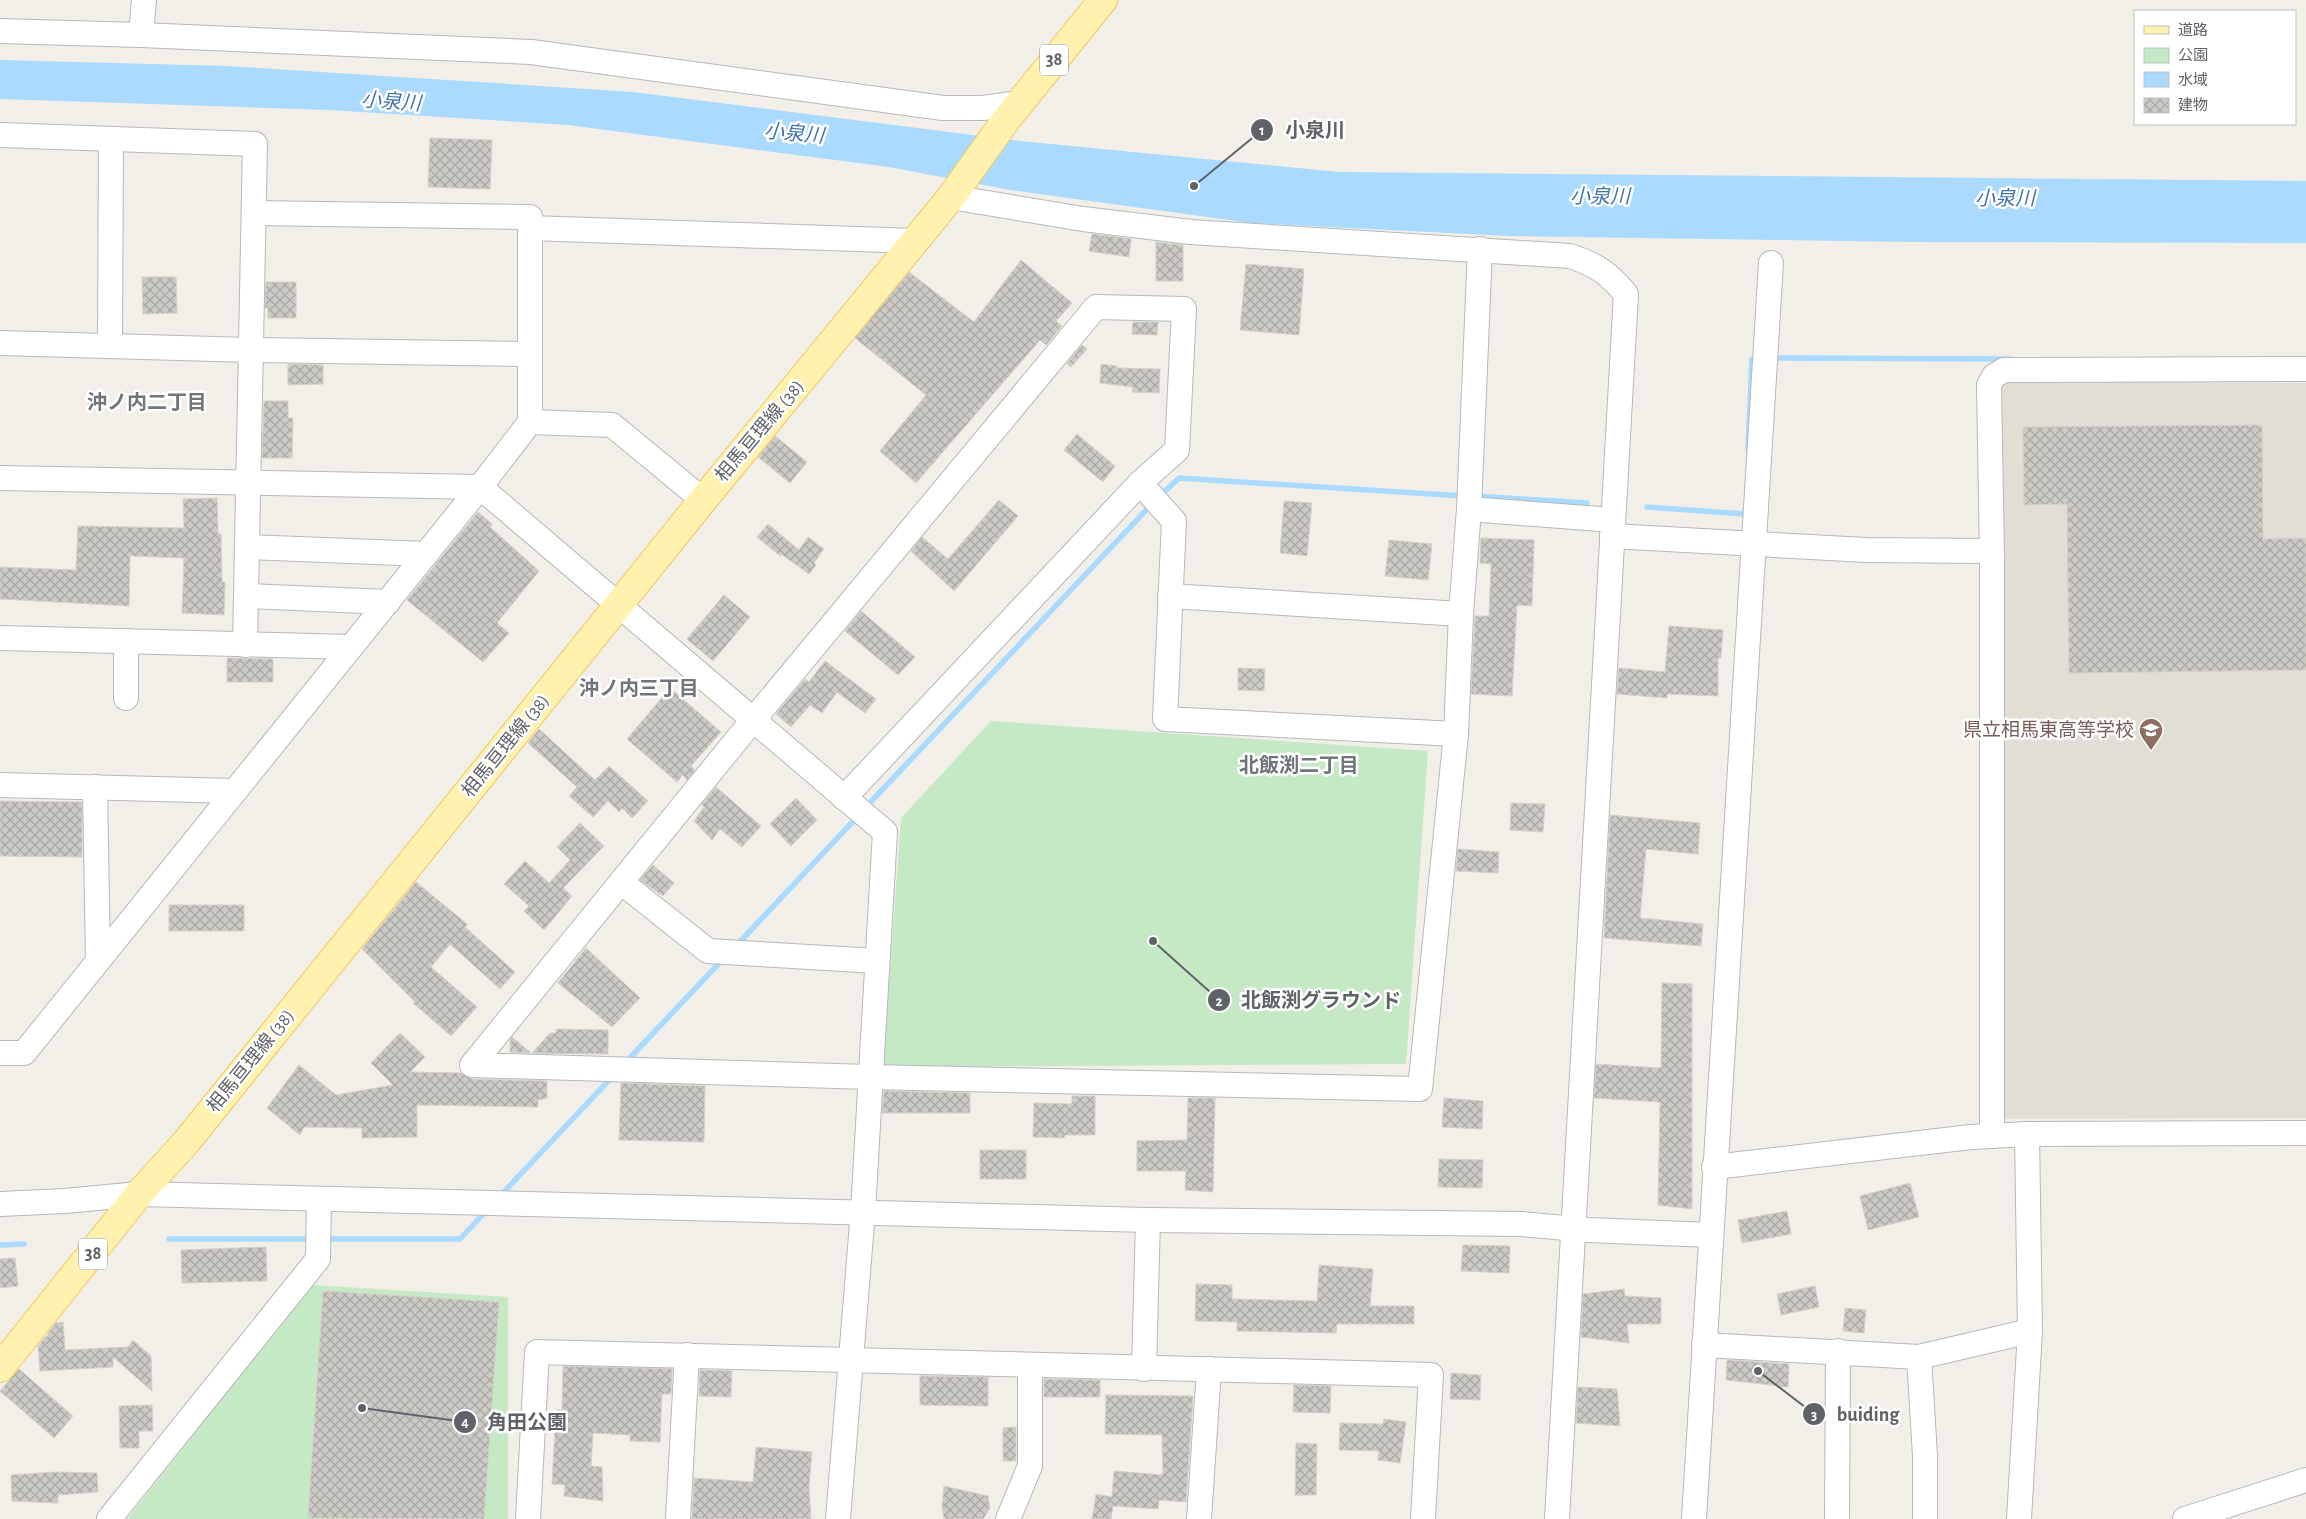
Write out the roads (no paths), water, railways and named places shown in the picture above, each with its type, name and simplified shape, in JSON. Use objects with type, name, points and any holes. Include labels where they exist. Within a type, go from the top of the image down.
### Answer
[{"type":"main road","name":"38","points":[[1012,112],[1103,0]]},
{"type":"main road","name":"相馬亘理線 (38)","points":[[0,1368],[140,1194],[187,1141],[703,500],[916,241],[954,193],[1012,112]]},
{"type":"street","points":[[141,35],[144,0]]},
{"type":"street","points":[[0,31],[141,35],[531,52],[943,108],[982,108],[1012,112]]},
{"type":"street","points":[[0,136],[255,144],[245,644]]},
{"type":"street","points":[[110,346],[111,139]]},
{"type":"street","points":[[954,193],[1083,219],[1191,232],[1570,256],[1595,265],[1611,277],[1626,294],[1557,1519]]},
{"type":"street","points":[[0,1053],[24,1053],[388,602],[530,422],[530,217],[254,213]]},
{"type":"street","points":[[530,228],[916,241]]},
{"type":"street","points":[[848,801],[1177,450],[1184,309],[1096,307],[752,720],[472,1065],[870,1077],[1420,1089],[1456,734],[1480,249]]},
{"type":"street","points":[[1694,1519],[1714,1167],[1755,545],[1770,263]]},
{"type":"street","points":[[0,343],[251,350],[530,354]]},
{"type":"street","points":[[1992,1136],[1992,558],[1989,385],[1994,376],[2004,370],[2306,369]]},
{"type":"street","points":[[530,422],[612,425],[703,500]]},
{"type":"street","points":[[0,478],[480,487],[885,832],[863,1211],[838,1519]]},
{"type":"street","points":[[1143,485],[1174,521],[1165,719],[1456,734]]},
{"type":"street","points":[[1469,500],[1612,528],[1755,545],[1866,550],[1986,551],[1992,558]]},
{"type":"street","points":[[247,546],[426,554]]},
{"type":"street","points":[[246,596],[388,602]]},
{"type":"street","points":[[1170,596],[1461,614]]},
{"type":"street","points":[[0,638],[351,648]]},
{"type":"street","points":[[126,641],[126,698]]},
{"type":"street","points":[[0,785],[235,791]]},
{"type":"street","points":[[95,787],[98,961]]},
{"type":"street","points":[[621,882],[708,951],[877,961]]},
{"type":"street","points":[[1714,1167],[1992,1136],[2027,1134],[2306,1133]]},
{"type":"street","points":[[2019,1519],[2030,1331],[2027,1134]]},
{"type":"street","points":[[0,1204],[65,1201],[140,1194],[319,1200],[863,1211],[1148,1220],[1522,1224],[1710,1235]]},
{"type":"street","points":[[109,1519],[318,1259],[319,1200]]},
{"type":"street","points":[[1144,1368],[1148,1220]]},
{"type":"street","points":[[1704,1346],[1919,1356],[2030,1331]]},
{"type":"street","points":[[1837,1519],[1838,1351]]},
{"type":"street","points":[[528,1519],[537,1352],[1431,1375],[1423,1519]]},
{"type":"street","points":[[678,1519],[687,1355]]},
{"type":"street","points":[[1919,1356],[1925,1456],[1925,1519]]},
{"type":"street","points":[[1008,1519],[1030,1466],[1030,1365]]},
{"type":"street","points":[[1199,1519],[1209,1369]]},
{"type":"street","points":[[2185,1519],[2306,1480]]},
{"type":"water","points":[[0,60],[228,66],[633,92],[1020,141],[1339,172],[2306,181],[2306,243],[1912,242],[1508,236],[1251,223],[1010,190],[889,167],[568,125],[329,110],[0,99]]},
{"type":"waterway","points":[[1771,358],[2009,359]]},
{"type":"waterway","points":[[1748,450],[1752,359],[1761,359]]},
{"type":"waterway","points":[[1159,497],[1179,478],[1463,496]]},
{"type":"waterway","points":[[1475,496],[1587,503]]},
{"type":"waterway","points":[[865,808],[1152,504]]},
{"type":"waterway","points":[[1647,507],[1745,514],[1745,510]]},
{"type":"waterway","points":[[735,947],[859,815]]},
{"type":"waterway","points":[[625,1063],[723,959]]},
{"type":"waterway","points":[[500,1196],[614,1075]]},
{"type":"waterway","points":[[324,1239],[460,1239],[487,1210]]},
{"type":"waterway","points":[[169,1239],[312,1239]]},
{"type":"waterway","points":[[0,1245],[24,1244]]},
{"type":"place","name":"小泉川","points":[[1194,186]]},
{"type":"place","name":"県立相馬東高等学校","points":[[2151,751]]},
{"type":"place","name":"北飯渕グラウンド","points":[[1153,941]]},
{"type":"place","name":"buiding","points":[[1758,1371]]},
{"type":"place","name":"角田公園","points":[[362,1408]]},
{"type":"district","name":"沖ノ内二丁目","points":[[147,403]]},
{"type":"district","name":"沖ノ内三丁目","points":[[639,689]]},
{"type":"district","name":"北飯渕二丁目","points":[[1299,766]]}]
